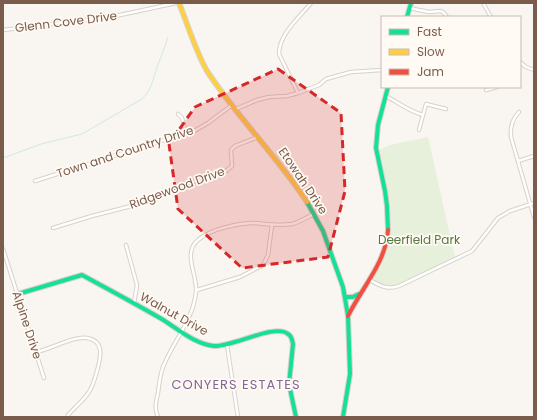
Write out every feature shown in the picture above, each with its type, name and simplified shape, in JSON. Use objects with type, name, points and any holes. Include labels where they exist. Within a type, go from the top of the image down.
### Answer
[{"type":"street","name":"Glenn Cove Drive","points":[[3,30],[111,18],[178,3]]},
{"type":"street","name":"Etowah Drive","points":[[178,3],[209,73],[232,105],[284,168],[314,214],[323,231],[345,297],[348,316],[350,374],[344,417]]},
{"type":"street","points":[[298,93],[279,54],[279,51],[282,40],[311,3]]},
{"type":"street","points":[[483,3],[490,16]]},
{"type":"street","points":[[407,16],[410,5],[429,12],[440,11],[446,16]]},
{"type":"street","points":[[521,63],[526,67],[534,70]]},
{"type":"street","points":[[236,109],[257,100],[298,93],[319,85],[326,79],[351,72],[381,70]]},
{"type":"street","points":[[348,316],[360,293],[378,268],[384,254],[388,231],[388,207],[376,148],[376,139],[388,88]]},
{"type":"street","points":[[486,90],[493,88]]},
{"type":"street","points":[[386,96],[396,101],[406,109],[423,115]]},
{"type":"street","points":[[420,130],[426,104],[446,109]]},
{"type":"street","name":"Town and Country Drive","points":[[35,181],[186,133],[204,126],[232,105]]},
{"type":"street","points":[[519,112],[515,116],[510,130],[534,217]]},
{"type":"street","points":[[178,114],[182,118],[186,133]]},
{"type":"street","name":"Ridgewood Drive","points":[[53,228],[143,203],[186,184],[226,171],[232,166],[231,150],[235,146],[258,137]]},
{"type":"street","points":[[518,161],[534,156]]},
{"type":"street","points":[[370,280],[387,288],[399,286],[472,251],[498,218],[510,211],[534,203]]},
{"type":"street","points":[[158,417],[155,408],[162,367],[190,317],[195,304],[197,290],[191,249],[197,240],[217,230],[235,225],[254,223],[272,225],[293,223],[314,214]]},
{"type":"street","points":[[197,290],[240,277],[263,265],[268,254],[272,225]]},
{"type":"street","points":[[126,245],[137,286],[134,303]]},
{"type":"street","name":"Alpine Drive","points":[[3,249],[44,378]]},
{"type":"street","name":"Walnut Drive","points":[[18,294],[82,275],[134,303],[194,339],[210,346],[227,345],[275,330],[284,330],[293,340],[294,347],[289,375],[289,384],[296,417]]},
{"type":"street","points":[[345,297],[354,296],[360,293]]},
{"type":"street","points":[[345,297],[356,301]]},
{"type":"street","points":[[36,352],[81,339],[90,339],[99,347],[101,353],[100,362],[93,385],[84,398],[67,417]]},
{"type":"street","points":[[227,345],[238,417]]},
{"type":"highlighted area","points":[[278,69],[341,113],[345,191],[328,257],[242,268],[178,209],[169,144],[195,107]]},
{"type":"green space","name":"Deerfield Park","points":[[428,137],[455,258],[398,285],[385,286],[373,280],[385,256],[390,226],[390,213],[379,150],[390,145]]},
{"type":"waterway","points":[[3,158],[41,144],[82,134],[142,99],[152,84],[168,37]]},
{"type":"traffic: fast","points":[[407,16],[411,3]]},
{"type":"traffic: fast","points":[[388,88],[378,125],[376,148],[385,191],[388,230]]},
{"type":"traffic: fast","points":[[307,202],[323,231],[343,287],[348,316],[350,374],[343,417]]},
{"type":"traffic: fast","points":[[18,294],[82,275],[131,301],[193,339],[207,345],[222,345],[264,333],[282,331],[291,337],[293,344],[289,384],[296,417]]},
{"type":"traffic: fast","points":[[345,297],[353,297],[359,294]]},
{"type":"traffic: slow","points":[[179,3],[195,46],[207,71],[307,202]]},
{"type":"traffic: jam","points":[[348,316],[378,264],[383,253],[388,230]]},
{"type":"district","name":"CONYERS ESTATES","points":[[236,384]]}]
